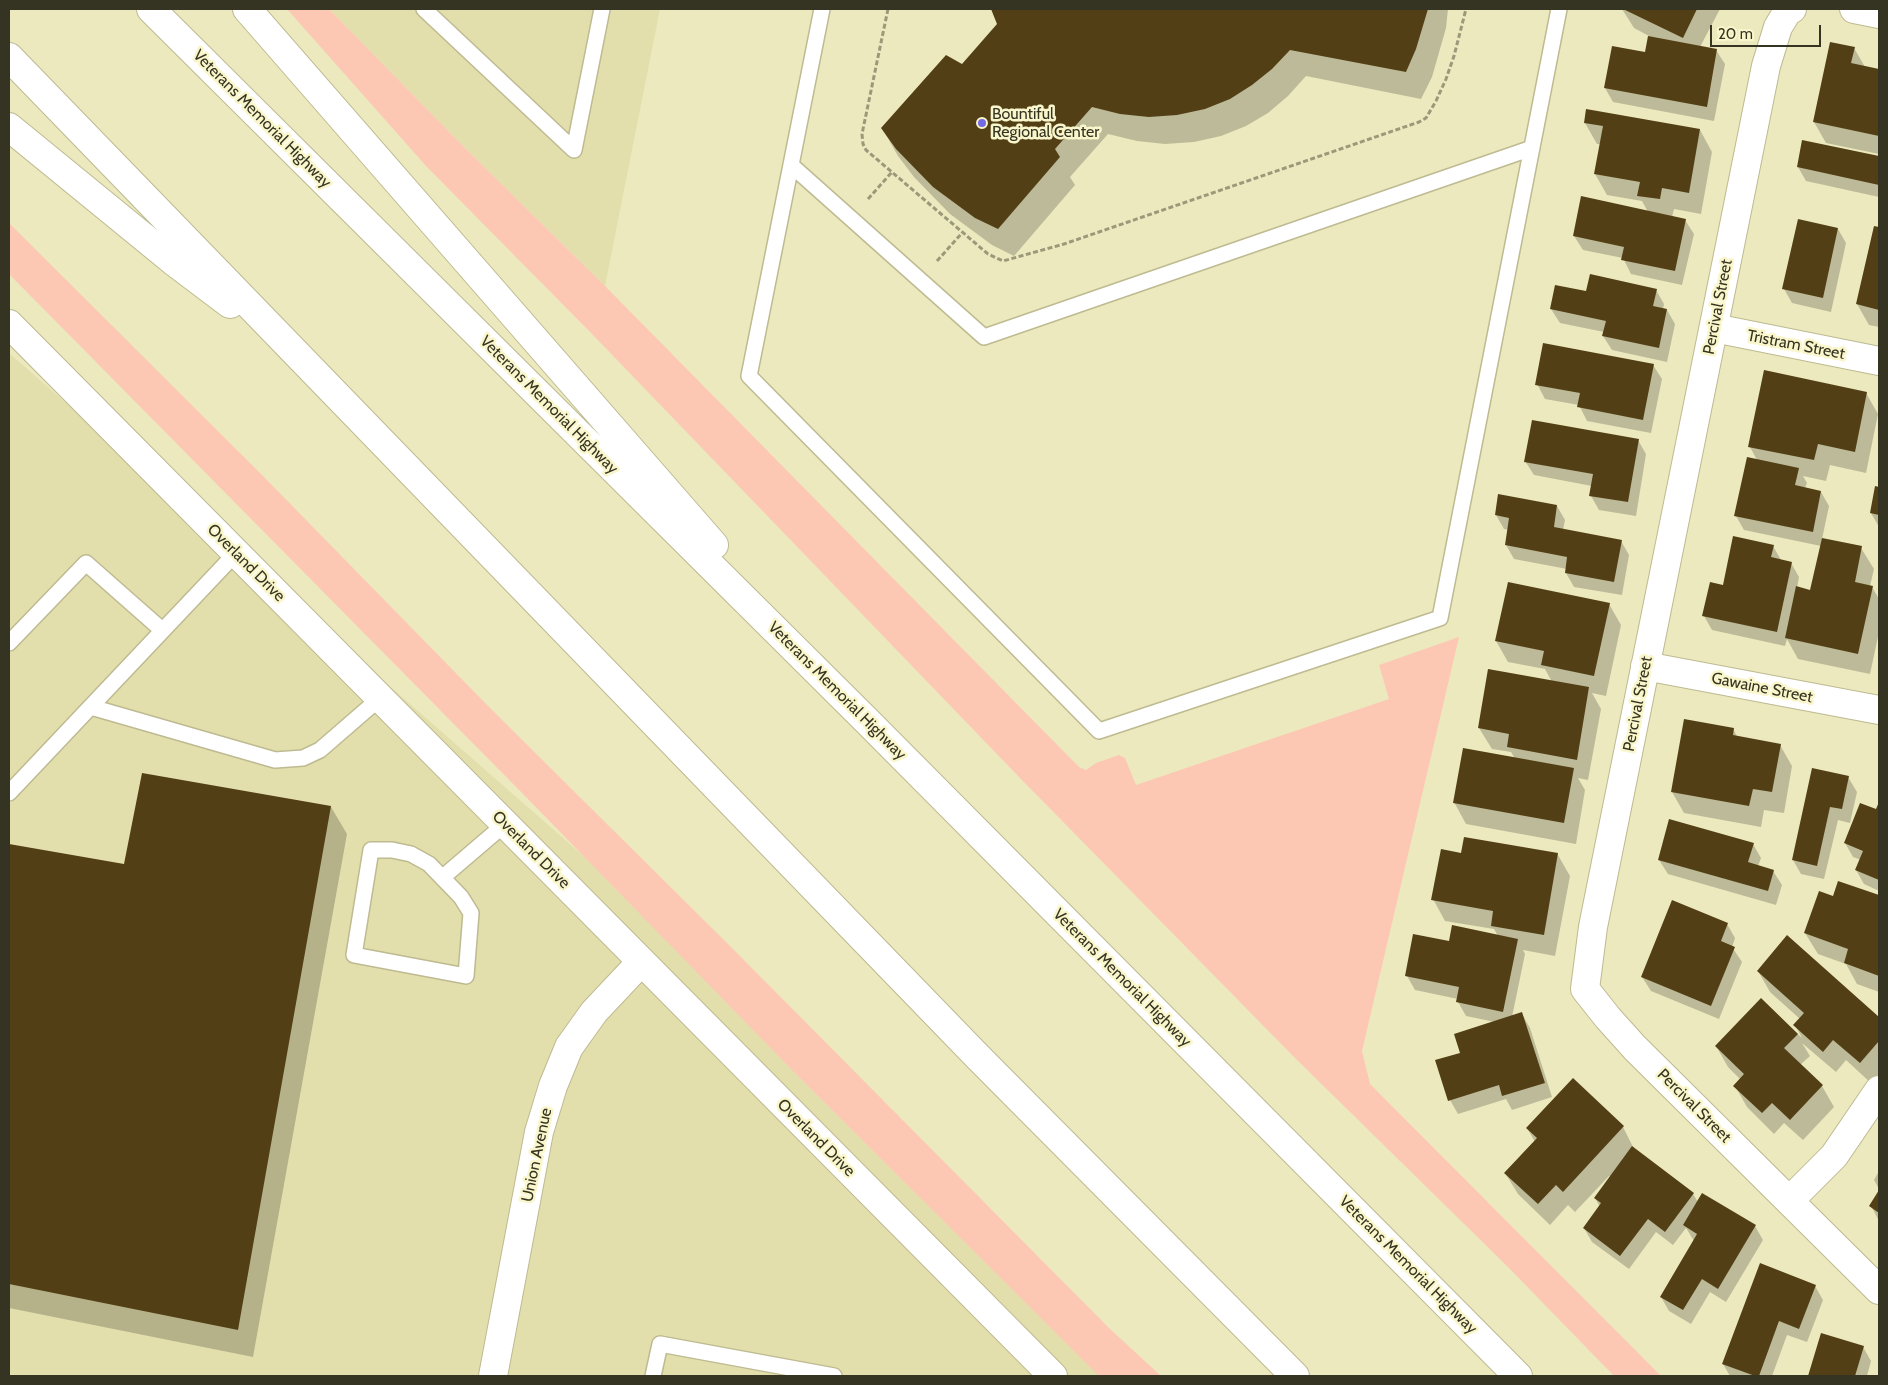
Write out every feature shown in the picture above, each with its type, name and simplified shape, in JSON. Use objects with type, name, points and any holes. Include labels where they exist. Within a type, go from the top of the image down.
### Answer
[{"type":"main road","name":"Veterans Memorial Highway","points":[[151,9],[866,720],[1518,1376]]},
{"type":"main road","points":[[247,9],[866,720]]},
{"type":"main road","name":"Percival Street","points":[[1790,9],[1778,27],[1766,66],[1593,927],[1585,989],[1635,1048],[1879,1290]]},
{"type":"main road","points":[[1854,9],[1879,14]]},
{"type":"main road","points":[[9,57],[978,1057],[1295,1376]]},
{"type":"main road","points":[[9,127],[173,261],[303,360]]},
{"type":"main road","name":"Overland Drive","points":[[9,324],[1053,1376]]},
{"type":"main road","name":"Tristram Street","points":[[1714,328],[1879,361]]},
{"type":"main road","name":"Gawaine Street","points":[[1645,666],[1879,710]]},
{"type":"main road","name":"Union Avenue","points":[[493,1376],[539,1132],[553,1086],[569,1047],[594,1012],[641,962]]},
{"type":"main road","points":[[1790,1200],[1834,1156],[1879,1090]]},
{"type":"lane","points":[[424,9],[574,150],[602,9]]},
{"type":"lane","points":[[822,9],[749,376],[1099,731],[1440,618],[1559,9]]},
{"type":"lane","points":[[791,165],[984,336],[1532,148]]},
{"type":"lane","points":[[9,793],[236,553]]},
{"type":"lane","points":[[9,643],[86,563],[162,630]]},
{"type":"lane","points":[[91,707],[275,760],[303,758],[320,750],[380,698]]},
{"type":"lane","points":[[443,877],[505,824]]},
{"type":"lane","points":[[371,850],[392,850],[411,854],[429,864],[443,877],[462,896],[471,913],[466,976],[354,955],[371,850]]},
{"type":"lane","points":[[653,1376],[660,1344],[834,1376]]},
{"type":"path","points":[[888,9],[862,134],[863,144],[866,150],[988,254],[1003,262],[1064,244],[1426,118],[1446,79],[1466,9]]},
{"type":"path","points":[[851,219],[892,172]]},
{"type":"path","points":[[920,280],[962,232]]},
{"type":"shaded area","points":[[287,9],[329,9],[1079,767],[1086,770],[1096,763],[1119,755],[1125,758],[1136,785],[1389,699],[1379,665],[1459,637],[1362,1051],[1370,1084],[1661,1376],[1614,1376],[1507,1266],[1294,1057],[1020,778],[593,335],[426,166]]},
{"type":"shaded area","points":[[329,9],[660,9],[605,286],[465,148]]},
{"type":"shaded area","points":[[9,223],[263,476],[492,710],[730,946],[1109,1328],[1161,1376],[1099,1376],[792,1070],[527,798],[9,274]]},
{"type":"shaded area","points":[[9,353],[827,1069],[1136,1376],[9,1376]]},
{"type":"building","name":"Bountiful Regional Center","points":[[991,9],[1428,9],[1416,49],[1406,72],[1290,50],[1272,69],[1252,85],[1230,99],[1205,109],[1177,115],[1149,117],[1120,114],[1092,107],[1055,149],[1060,157],[998,229],[975,218],[933,187],[896,149],[881,128],[946,55],[962,64],[997,24]]},
{"type":"building","points":[[1623,9],[1697,9],[1683,38]]},
{"type":"building","points":[[1648,36],[1717,49],[1707,107],[1604,88],[1612,46],[1645,52]]},
{"type":"building","points":[[1830,42],[1855,47],[1851,63],[1879,69],[1879,136],[1813,122]]},
{"type":"building","points":[[1586,109],[1700,129],[1689,193],[1662,188],[1660,199],[1637,196],[1640,182],[1594,174],[1603,126],[1584,123]]},
{"type":"building","points":[[1802,140],[1879,156],[1879,185],[1797,167]]},
{"type":"building","points":[[1581,196],[1686,219],[1675,271],[1621,260],[1624,247],[1573,236]]},
{"type":"building","points":[[1798,219],[1838,228],[1823,298],[1782,289]]},
{"type":"building","points":[[1874,226],[1879,227],[1879,310],[1856,304]]},
{"type":"building","points":[[1590,274],[1657,289],[1653,306],[1667,309],[1659,348],[1602,336],[1606,321],[1550,309],[1555,285],[1586,291]]},
{"type":"building","points":[[1543,343],[1654,364],[1643,420],[1577,407],[1580,393],[1535,385]]},
{"type":"building","points":[[1764,370],[1867,392],[1855,452],[1818,444],[1814,460],[1748,447]]},
{"type":"building","points":[[1532,420],[1639,439],[1628,502],[1589,496],[1593,474],[1524,462]]},
{"type":"building","points":[[1747,457],[1799,468],[1795,485],[1821,491],[1813,532],[1734,516]]},
{"type":"building","points":[[1875,486],[1879,487],[1879,515],[1870,513]]},
{"type":"building","points":[[1498,494],[1557,505],[1554,527],[1622,540],[1614,582],[1565,573],[1567,557],[1505,545],[1509,518],[1495,515]]},
{"type":"building","points":[[1733,536],[1774,545],[1771,557],[1792,562],[1777,632],[1702,616],[1710,582],[1723,585]]},
{"type":"building","points":[[1822,538],[1862,546],[1855,582],[1873,586],[1858,654],[1785,638],[1796,586],[1810,590]]},
{"type":"building","points":[[1508,582],[1610,603],[1594,676],[1541,665],[1544,651],[1495,641]]},
{"type":"building","points":[[1488,669],[1589,687],[1577,760],[1507,747],[1509,734],[1478,728]]},
{"type":"building","points":[[1684,719],[1734,728],[1733,735],[1781,744],[1772,792],[1753,789],[1749,806],[1671,792]]},
{"type":"building","points":[[1463,748],[1574,768],[1564,823],[1453,803]]},
{"type":"building","points":[[1812,768],[1849,776],[1842,809],[1830,807],[1817,866],[1792,860]]},
{"type":"building","points":[[142,773],[331,806],[238,1330],[9,1284],[9,844],[124,864]]},
{"type":"building","points":[[1879,802],[1879,880],[1855,870],[1863,851],[1844,843],[1860,803],[1876,809]]},
{"type":"building","points":[[1669,819],[1754,843],[1748,862],[1774,870],[1768,891],[1658,860]]},
{"type":"building","points":[[1464,837],[1558,853],[1544,935],[1491,926],[1493,911],[1431,900],[1441,849],[1461,853]]},
{"type":"building","points":[[1838,881],[1879,895],[1879,976],[1844,963],[1848,949],[1804,933],[1819,891],[1833,896]]},
{"type":"building","points":[[1672,900],[1728,923],[1721,941],[1735,947],[1711,1006],[1641,977]]},
{"type":"building","points":[[1452,925],[1518,939],[1503,1012],[1456,1002],[1459,987],[1405,976],[1413,934],[1449,941]]},
{"type":"building","points":[[1787,935],[1879,1017],[1879,1041],[1860,1063],[1833,1040],[1823,1052],[1793,1025],[1804,1013],[1757,971]]},
{"type":"building","points":[[1761,998],[1798,1034],[1784,1048],[1823,1085],[1790,1120],[1772,1103],[1762,1113],[1733,1086],[1744,1074],[1715,1046]]},
{"type":"building","points":[[1522,1012],[1545,1083],[1502,1096],[1499,1085],[1448,1101],[1435,1060],[1460,1053],[1454,1034]]},
{"type":"building","points":[[1573,1078],[1624,1126],[1563,1192],[1556,1185],[1538,1204],[1504,1173],[1537,1138],[1526,1128]]},
{"type":"building","points":[[1632,1146],[1694,1193],[1665,1232],[1648,1219],[1620,1256],[1583,1228],[1601,1203],[1594,1198]]},
{"type":"building","points":[[1879,1190],[1879,1213],[1869,1206]]},
{"type":"building","points":[[1702,1193],[1756,1225],[1718,1289],[1702,1279],[1683,1310],[1660,1297],[1697,1234],[1683,1225]]},
{"type":"building","points":[[1760,1263],[1816,1285],[1799,1329],[1779,1321],[1759,1376],[1755,1376],[1722,1364]]},
{"type":"building","points":[[1821,1333],[1864,1346],[1855,1376],[1808,1376]]},
{"type":"place","name":"Bountiful Regional Center","points":[[982,123]]}]
